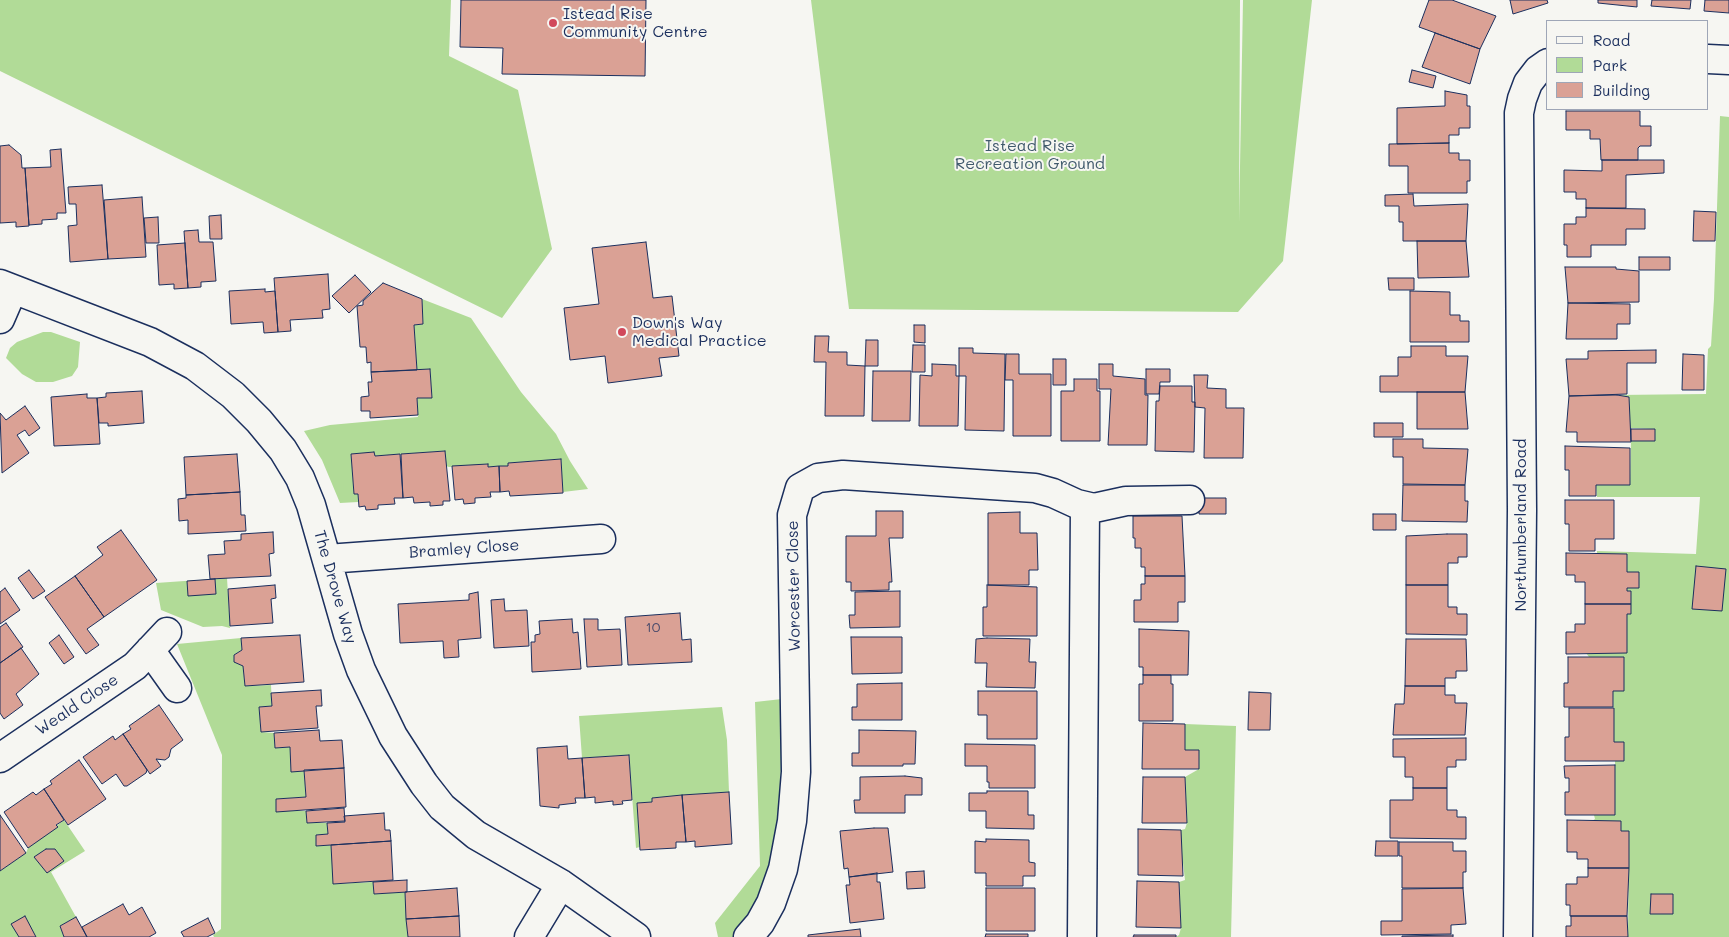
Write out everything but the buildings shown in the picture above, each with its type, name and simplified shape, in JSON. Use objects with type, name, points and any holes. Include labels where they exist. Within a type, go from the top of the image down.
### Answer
[{"type":"street","points":[[1709,59],[1729,60]]},
{"type":"street","name":"Northumberland Road","points":[[1518,937],[1522,519],[1519,113],[1528,83],[1538,70],[1546,64]]},
{"type":"street","points":[[0,319],[7,286]]},
{"type":"street","name":"The Drove Way","points":[[7,286],[150,342],[195,366],[233,396],[259,421],[295,469],[311,505],[360,670],[393,736],[424,784],[442,808],[476,836],[561,884],[636,937]]},
{"type":"street","name":"Worcester Close","points":[[748,937],[760,923],[772,902],[783,869],[792,821],[796,772],[792,515],[800,488],[823,477],[868,476],[1035,488],[1053,493],[1085,507],[1104,507],[1133,500],[1190,500]]},
{"type":"street","points":[[1082,937],[1085,507]]},
{"type":"street","name":"Bramley Close","points":[[328,559],[601,539]]},
{"type":"street","name":"Weald Close","points":[[0,758],[134,666],[158,641],[178,688]]},
{"type":"street","points":[[529,937],[561,884]]},
{"type":"green space","points":[[0,0],[451,0],[449,56],[518,90],[552,249],[502,318],[0,71]]},
{"type":"green space","name":"Istead Rise Recreation Ground","points":[[811,0],[1240,0],[1239,222],[1243,0],[1312,0],[1283,261],[1238,312],[849,309]]},
{"type":"green space","points":[[1720,116],[1729,117],[1729,937],[1628,937],[1629,831],[1621,831],[1621,821],[1592,821],[1595,819],[1594,815],[1615,815],[1615,761],[1624,761],[1624,742],[1614,742],[1613,691],[1624,691],[1624,658],[1589,657],[1586,653],[1627,653],[1627,614],[1631,614],[1631,592],[1627,591],[1627,588],[1639,587],[1639,572],[1627,572],[1627,555],[1597,554],[1597,551],[1696,554],[1700,497],[1597,497],[1596,485],[1630,485],[1631,441],[1655,441],[1655,429],[1630,428],[1629,397],[1617,395],[1706,394],[1708,349],[1711,346],[1714,299]]},
{"type":"green space","points":[[422,299],[471,318],[521,392],[556,434],[588,489],[563,492],[561,459],[508,463],[508,466],[488,467],[488,464],[449,467],[446,466],[444,451],[375,456],[374,453],[351,454],[354,494],[358,494],[358,502],[340,503],[322,460],[304,431],[330,425],[418,417],[417,398],[432,397],[430,369],[417,370],[414,325],[423,324]]},
{"type":"green space","points":[[43,332],[51,332],[80,342],[78,367],[72,376],[53,382],[36,382],[22,374],[6,358],[10,348],[17,342]]},
{"type":"green space","points":[[227,578],[230,628],[222,626],[203,627],[161,610],[156,583]]},
{"type":"green space","points":[[241,638],[242,650],[234,655],[234,661],[243,666],[245,686],[271,685],[272,706],[259,707],[261,732],[274,733],[275,748],[290,747],[291,771],[304,770],[306,797],[276,799],[276,811],[306,811],[307,823],[327,823],[328,834],[316,835],[316,846],[331,845],[334,884],[373,882],[374,894],[405,892],[408,937],[214,937],[213,935],[221,929],[222,755],[177,644]]},
{"type":"green space","points":[[782,699],[780,812],[766,885],[733,937],[718,937],[715,923],[760,866],[755,702]]},
{"type":"green space","points":[[722,707],[727,740],[729,792],[652,798],[652,802],[637,803],[640,847],[636,848],[629,755],[582,758],[579,716]]},
{"type":"green space","points":[[1185,724],[1236,726],[1231,937],[1176,937],[1179,935],[1181,928],[1179,882],[1185,880],[1183,863],[1180,862],[1181,830],[1185,829],[1187,823],[1185,777],[1199,769],[1199,750],[1185,750]]},
{"type":"green space","points":[[64,820],[85,851],[51,872],[76,917],[60,926],[64,937],[0,937],[0,871],[26,853],[28,848]]},
{"type":"place","name":"Istead Rise Community Centre","points":[[553,23]]},
{"type":"place","name":"Down's Way Medical Practice","points":[[622,332]]}]
